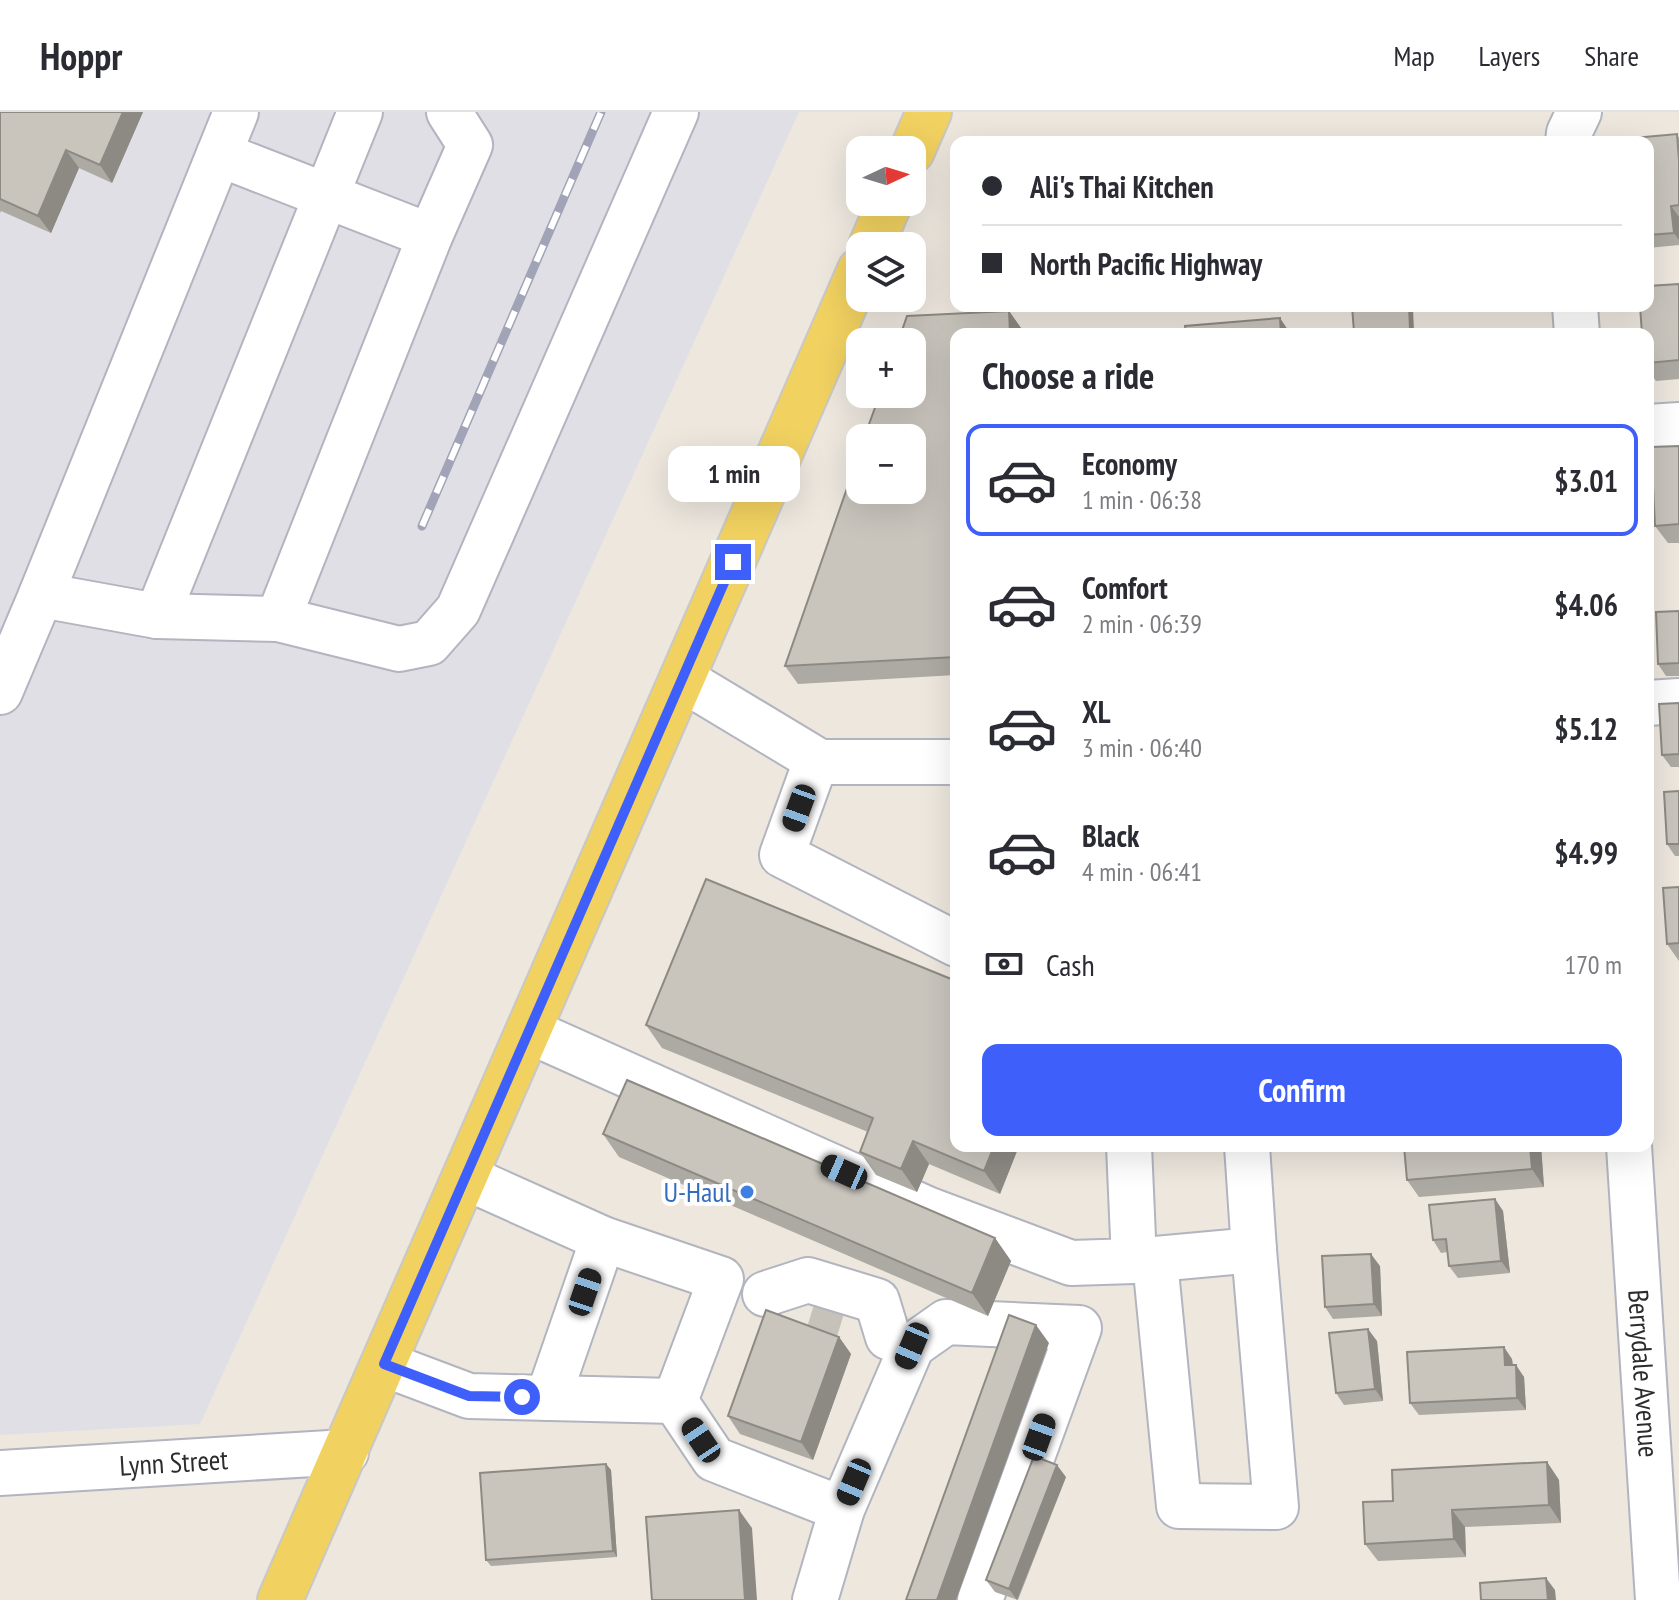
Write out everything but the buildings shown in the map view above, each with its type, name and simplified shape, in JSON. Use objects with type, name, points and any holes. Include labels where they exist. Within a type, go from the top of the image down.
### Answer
[{"type":"main road","points":[[919,136],[929,112]]},
{"type":"main road","points":[[280,1600],[846,302]]},
{"type":"street","points":[[0,692],[236,112]]},
{"type":"street","points":[[157,616],[360,112]]},
{"type":"street","points":[[278,619],[430,236],[470,145],[449,112]]},
{"type":"street","points":[[41,595],[157,616],[278,619],[399,649],[429,643],[458,610],[676,112]]},
{"type":"street","points":[[1569,136],[1579,112]]},
{"type":"street","points":[[219,154],[430,236]]},
{"type":"street","points":[[1654,427],[1679,425]]},
{"type":"street","points":[[682,679],[816,761],[950,762]]},
{"type":"street","points":[[1654,703],[1679,701]]},
{"type":"street","points":[[816,761],[782,855],[950,941]]},
{"type":"street","points":[[529,1031],[927,1209],[1071,1263],[1144,1261],[1254,1250]]},
{"type":"street","points":[[1130,1152],[1179,1506],[1276,1507],[1247,1152]]},
{"type":"street","name":"Berrydale Avenue","points":[[1629,1152],[1658,1600]]},
{"type":"street","points":[[465,1177],[603,1239],[900,1341],[946,1322],[1079,1328],[980,1600]]},
{"type":"street","points":[[548,1398],[603,1239]]},
{"type":"street","points":[[675,1401],[721,1279]]},
{"type":"street","points":[[765,1294],[808,1280],[877,1301],[900,1341],[842,1509],[815,1600]]},
{"type":"street","points":[[384,1364],[469,1396],[675,1401]]},
{"type":"street","points":[[675,1401],[714,1459],[842,1509]]},
{"type":"street","name":"Lynn Street","points":[[0,1473],[346,1452]]},
{"type":"shaded area","points":[[0,112],[799,112],[200,1424],[0,1435]]},
{"type":"tunnel","points":[[812,1311],[842,1320]]},
{"type":"railway","points":[[422,526],[601,112]]},
{"type":"place","name":"U-Haul","points":[[747,1192]]},
{"type":"route","points":[[522,1397],[469,1396],[384,1364],[733,562]]}]
